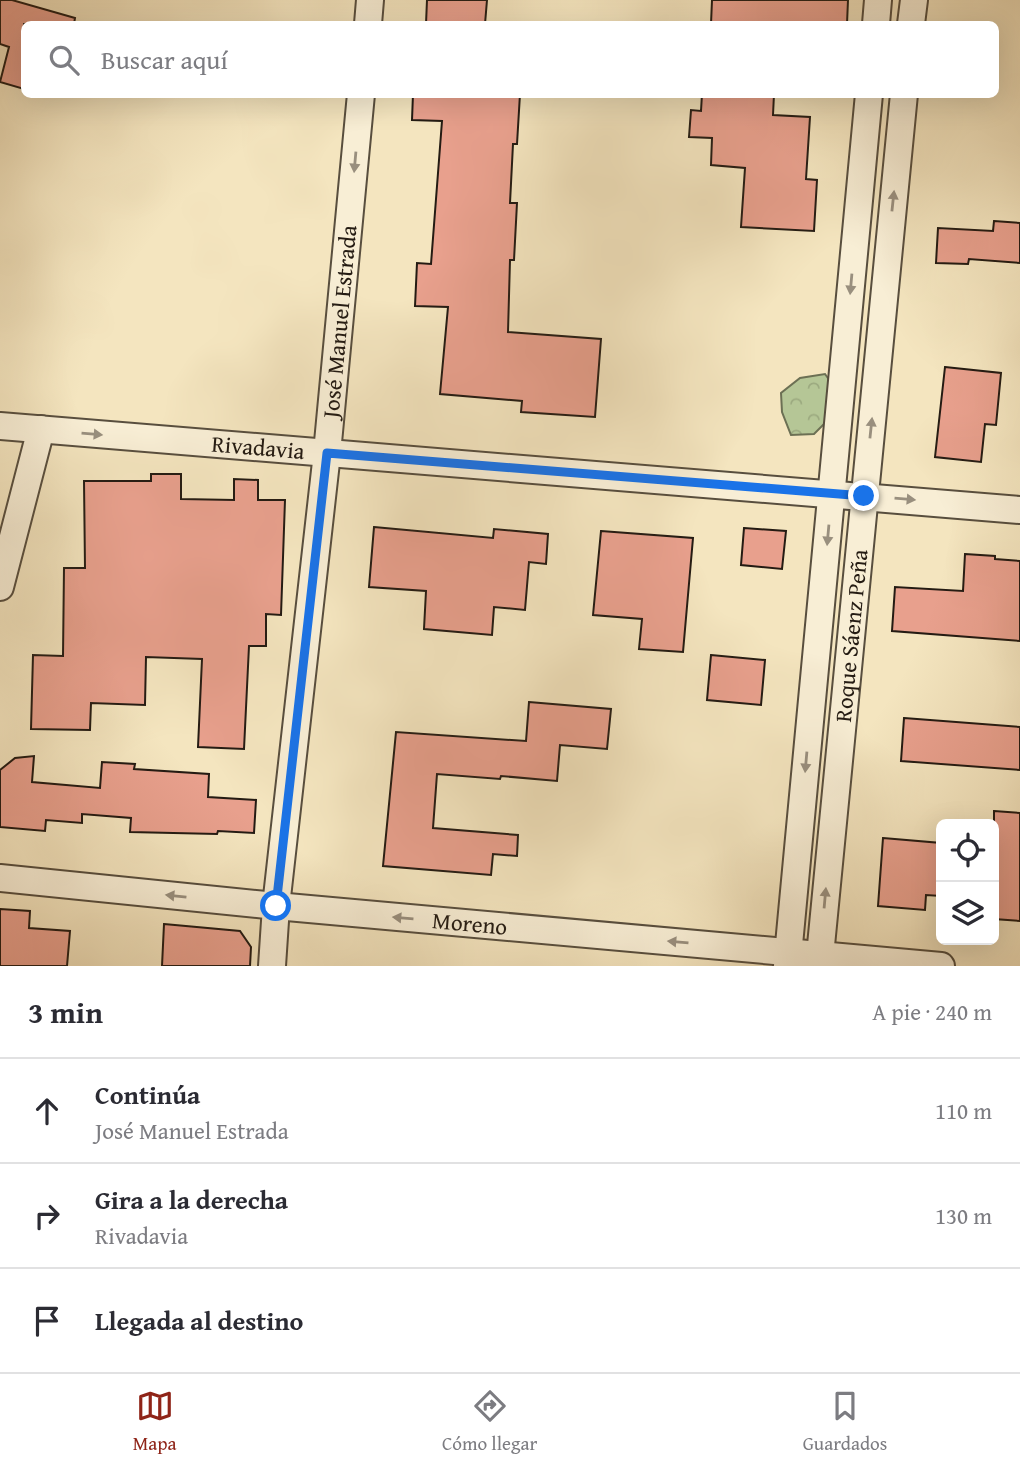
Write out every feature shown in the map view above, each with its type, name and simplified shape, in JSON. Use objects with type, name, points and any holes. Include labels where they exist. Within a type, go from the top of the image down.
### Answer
[{"type":"street","points":[[368,21],[370,0]]},
{"type":"street","points":[[876,21],[878,0]]},
{"type":"street","points":[[911,21],[914,0]]},
{"type":"street","name":"José Manuel Estrada","points":[[272,966],[276,906],[327,453],[361,98]]},
{"type":"street","name":"Roque Sáenz Peña","points":[[787,959],[869,98]]},
{"type":"street","name":"Roque Sáenz Peña","points":[[819,960],[904,98]]},
{"type":"street","name":"Rivadavia","points":[[0,426],[1020,510]]},
{"type":"street","points":[[0,587],[41,429]]},
{"type":"street","name":"Moreno","points":[[0,877],[787,959],[941,966]]},
{"type":"green space","points":[[825,374],[838,392],[833,415],[814,434],[791,435],[782,412],[781,393],[800,378]]},
{"type":"building","points":[[0,0],[12,0],[75,18],[74,21],[21,21],[21,88],[0,82],[9,47],[0,44]]},
{"type":"building","points":[[427,0],[487,0],[485,21],[426,21]]},
{"type":"building","points":[[712,0],[848,0],[847,21],[711,21]]},
{"type":"building","points":[[413,98],[520,98],[517,144],[513,144],[510,203],[517,203],[514,260],[510,260],[508,332],[601,339],[595,417],[521,412],[522,401],[440,394],[448,307],[415,306],[417,263],[431,264],[442,121],[412,120]]},
{"type":"building","points":[[702,98],[774,98],[773,115],[810,117],[806,179],[817,180],[814,231],[741,227],[745,168],[711,165],[712,138],[689,137],[691,110],[701,111]]},
{"type":"building","points":[[994,221],[1020,223],[1020,263],[969,259],[968,264],[936,263],[938,228],[993,231]]},
{"type":"building","points":[[945,367],[1001,373],[996,425],[985,424],[981,462],[935,457]]},
{"type":"building","points":[[151,474],[181,474],[181,499],[234,500],[234,479],[258,480],[258,500],[285,500],[281,615],[266,614],[266,646],[249,646],[244,749],[198,747],[202,659],[146,657],[145,705],[91,703],[90,730],[31,729],[33,655],[63,656],[64,568],[85,568],[84,481],[151,481]]},
{"type":"building","points":[[374,527],[493,538],[494,529],[548,534],[546,564],[529,562],[525,610],[494,607],[492,635],[424,629],[426,591],[369,587]]},
{"type":"building","points":[[744,528],[786,531],[782,569],[741,565]]},
{"type":"building","points":[[601,531],[693,538],[683,652],[639,649],[642,619],[593,615]]},
{"type":"building","points":[[965,554],[1020,561],[1020,641],[892,631],[895,587],[963,591]]},
{"type":"building","points":[[711,655],[765,660],[761,705],[707,700]]},
{"type":"building","points":[[529,702],[611,709],[607,749],[560,745],[557,781],[437,774],[433,828],[518,835],[517,856],[493,854],[491,875],[383,866],[396,732],[526,741]]},
{"type":"building","points":[[904,718],[1020,727],[1020,770],[901,761]]},
{"type":"building","points":[[34,756],[32,782],[100,788],[102,762],[135,764],[134,769],[209,774],[208,797],[256,800],[254,833],[130,832],[131,818],[82,814],[82,823],[46,820],[45,831],[0,827],[0,770],[15,758]]},
{"type":"building","points":[[994,811],[1020,813],[1020,921],[999,919],[999,819],[994,819]]},
{"type":"building","points":[[883,838],[936,843],[936,896],[926,895],[925,910],[878,906]]},
{"type":"building","points":[[0,909],[30,911],[29,928],[70,931],[67,966],[0,966]]},
{"type":"building","points":[[164,924],[240,931],[251,947],[250,966],[162,966]]},
{"type":"route","points":[[276,906],[327,453],[864,496]]}]
